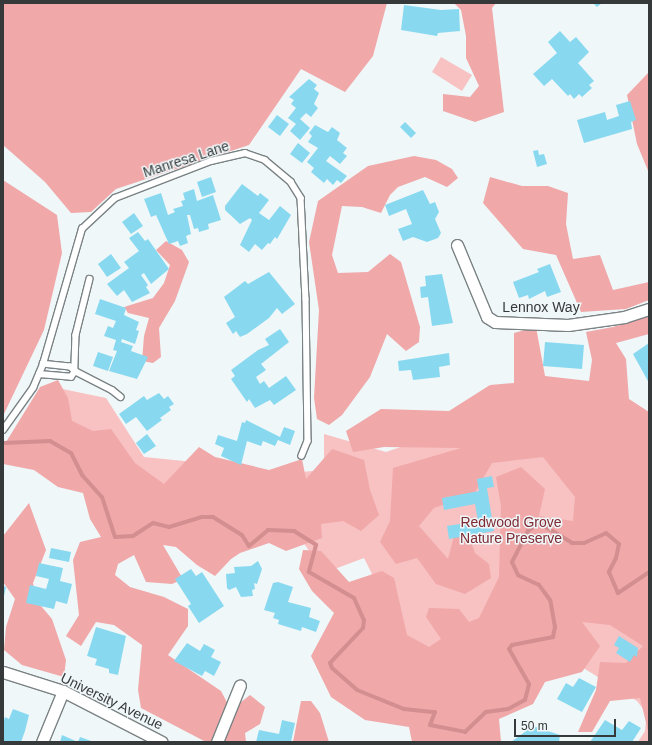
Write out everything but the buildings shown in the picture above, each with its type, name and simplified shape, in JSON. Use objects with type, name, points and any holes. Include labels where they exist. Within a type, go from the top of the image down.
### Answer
[{"type":"street","name":"Lennox Way","points":[[457,244],[487,317],[495,322],[568,325],[624,317],[649,308]]},
{"type":"street","name":"University Avenue","points":[[3,672],[63,690],[162,742]]},
{"type":"street","points":[[217,742],[240,685]]},
{"type":"street","points":[[42,742],[63,690]]},
{"type":"lane","name":"Manresa Lane","points":[[3,430],[26,400],[44,364],[82,229],[115,198],[211,161],[245,153],[265,160],[290,182],[301,198],[306,299],[308,441],[302,456]]},
{"type":"lane","points":[[39,374],[71,377],[75,371],[76,335],[90,279]]},
{"type":"lane","points":[[44,364],[70,367],[112,390],[121,397]]},
{"type":"green space","points":[[3,3],[387,3],[373,56],[345,92],[301,69],[249,145],[116,189],[91,212],[71,213],[45,182],[3,145]]},
{"type":"green space","points":[[454,3],[496,3],[492,8],[504,112],[475,122],[443,111],[443,94],[470,97],[479,86],[466,58],[466,36],[461,10]]},
{"type":"green space","points":[[441,57],[472,75],[462,91],[432,72]]},
{"type":"green space","points":[[649,72],[649,173],[637,144],[627,95]]},
{"type":"green space","points":[[414,156],[436,160],[452,169],[458,178],[447,187],[425,177],[398,187],[390,195],[381,213],[362,207],[342,206],[332,255],[338,273],[368,272],[390,254],[401,262],[420,327],[419,342],[406,351],[387,334],[370,377],[342,415],[329,425],[317,419],[314,398],[319,310],[309,242],[318,201],[368,166]]},
{"type":"green space","points":[[490,177],[522,186],[548,186],[568,193],[566,224],[573,259],[600,255],[613,290],[649,282],[649,300],[626,309],[581,312],[556,255],[523,249],[483,203]]},
{"type":"green space","points":[[3,180],[57,215],[62,253],[44,330],[3,416]]},
{"type":"green space","points":[[166,241],[182,250],[189,262],[175,301],[159,328],[161,357],[153,363],[142,361],[144,336],[149,318],[128,313],[124,307],[153,298],[164,283],[170,265],[156,250]]},
{"type":"green space","points":[[649,316],[649,334],[616,343],[626,359],[629,399],[649,412],[649,735],[640,698],[610,701],[592,732],[578,732],[596,690],[600,662],[626,663],[643,646],[610,625],[582,622],[600,646],[582,672],[545,682],[533,704],[499,719],[501,742],[412,742],[409,727],[365,720],[331,697],[311,656],[334,613],[312,591],[299,569],[303,550],[321,551],[349,582],[382,571],[394,578],[407,635],[429,647],[441,639],[426,617],[429,608],[459,609],[469,622],[479,618],[499,577],[501,506],[496,477],[521,467],[545,489],[539,516],[573,521],[575,497],[543,457],[492,463],[474,494],[434,508],[419,526],[448,559],[454,536],[467,532],[475,553],[489,564],[491,578],[465,594],[436,584],[417,558],[396,564],[380,542],[390,521],[393,468],[461,448],[384,447],[353,452],[346,431],[381,409],[449,411],[490,385],[514,383],[514,333],[536,327],[545,376],[589,381],[592,360],[586,332],[613,327]]},
{"type":"green space","points":[[58,380],[68,398],[72,421],[93,431],[111,429],[135,463],[164,484],[199,447],[215,457],[269,470],[302,459],[306,479],[332,449],[364,460],[370,490],[379,515],[361,531],[343,521],[321,524],[322,538],[286,551],[269,543],[240,553],[231,559],[215,576],[197,565],[176,547],[163,545],[183,579],[172,584],[146,582],[134,555],[118,564],[115,575],[130,587],[164,597],[188,609],[188,626],[168,655],[221,691],[231,710],[250,695],[265,707],[260,724],[245,733],[246,742],[206,742],[141,708],[138,690],[142,645],[114,625],[96,622],[81,646],[66,636],[79,615],[73,560],[80,542],[101,537],[90,519],[83,493],[58,487],[34,470],[3,464],[3,447],[40,387]]},
{"type":"green space","name":"Redwood Grove Nature Preserve","points":[[48,386],[106,398],[144,457],[234,466],[268,475],[324,470],[324,434],[386,452],[497,414],[649,461],[649,742],[638,742],[645,731],[646,721],[645,711],[637,701],[541,642],[428,692],[364,610],[372,574],[364,558],[324,573],[303,542],[190,513],[76,440]]},
{"type":"green space","points":[[29,503],[46,550],[33,583],[36,600],[52,619],[66,660],[64,677],[22,665],[4,650],[6,627],[15,599],[3,582],[3,536]]},
{"type":"green space","points":[[301,701],[311,701],[320,713],[329,742],[293,742]]},
{"type":"waterway","points":[[4,443],[50,441],[71,453],[82,475],[102,497],[115,537],[133,536],[153,523],[169,527],[201,517],[213,517],[242,535],[249,546],[268,530],[294,531],[316,545],[309,572],[354,598],[364,620],[363,628],[330,663],[332,668],[357,690],[404,709],[435,712],[430,725],[465,732],[486,712],[508,709],[525,700],[529,684],[509,649],[512,645],[553,637],[555,627],[550,600],[539,585],[518,575],[512,562],[528,531],[539,523],[572,543],[584,543],[606,533],[619,544],[616,558],[609,572],[618,593],[649,572]]}]
